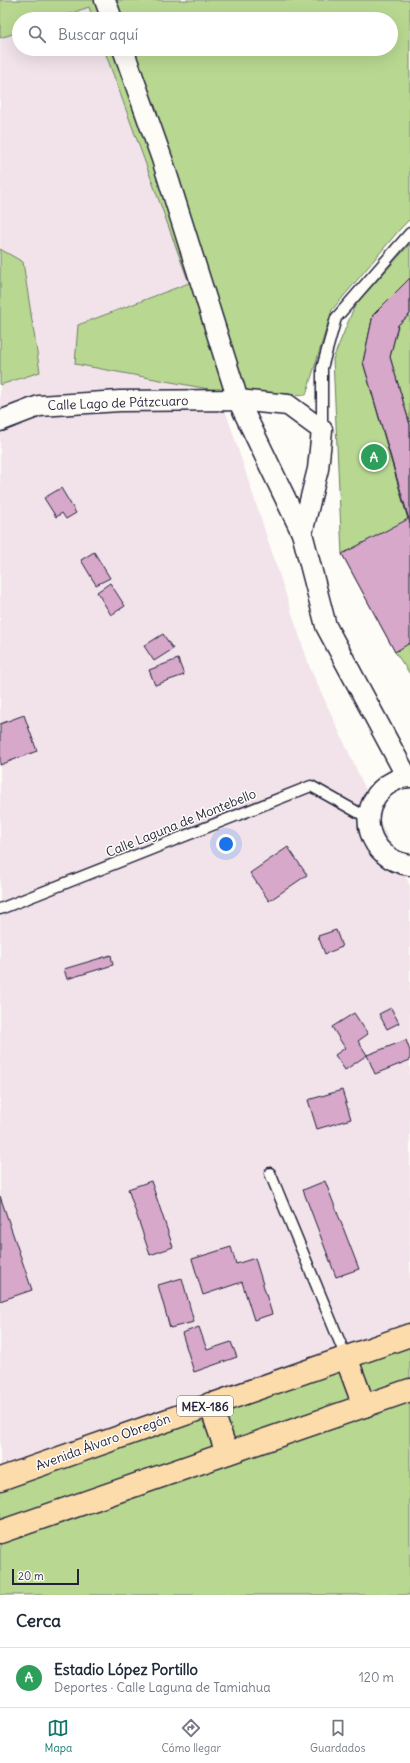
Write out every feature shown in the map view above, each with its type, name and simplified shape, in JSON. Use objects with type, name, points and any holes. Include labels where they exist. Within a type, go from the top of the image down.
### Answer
[{"type":"main road","name":"Avenida Álvaro Obregón","points":[[0,1479],[410,1335]]},
{"type":"main road","points":[[346,1357],[364,1406]]},
{"type":"main road","points":[[0,1532],[410,1390]]},
{"type":"main road","points":[[210,1404],[227,1453]]},
{"type":"street","points":[[105,0],[109,12]]},
{"type":"street","points":[[125,56],[162,158],[238,400],[302,533],[326,626],[408,777],[392,781],[380,791],[372,803],[368,818],[369,831],[375,844],[384,854],[395,862],[410,866]]},
{"type":"street","name":"Calle Lago de Pátzcuaro","points":[[0,421],[39,406],[120,401],[238,400],[288,405],[322,430]]},
{"type":"street","points":[[302,533],[318,469],[322,430]]},
{"type":"lane","points":[[322,430],[322,368],[336,318],[410,232]]},
{"type":"lane","name":"Calle Laguna de Montebello","points":[[0,909],[311,786],[368,818]]},
{"type":"lane","points":[[270,1173],[346,1357]]},
{"type":"shaded area","points":[[89,7],[91,12],[75,12]]},
{"type":"shaded area","points":[[12,34],[12,56],[107,56],[189,283],[78,325],[219,391],[310,668],[410,886],[410,1325],[0,1467],[0,385],[39,372],[23,262],[0,249],[0,38]]},
{"type":"green space","points":[[0,0],[410,0],[410,219],[332,310],[306,395],[219,391],[75,364],[78,325],[189,283],[107,56],[398,56],[398,12],[91,12],[89,7],[75,12],[12,12],[12,34],[0,38]]},
{"type":"green space","points":[[410,244],[410,674],[395,652],[342,554],[333,359],[355,305]]},
{"type":"green space","points":[[0,249],[23,262],[40,372],[0,385]]},
{"type":"green space","points":[[410,1325],[410,1595],[0,1595],[0,1467]]},
{"type":"building","points":[[410,278],[410,314],[398,325],[390,357],[410,425],[410,643],[395,652],[342,554],[408,519],[363,362],[373,315]]},
{"type":"building","points":[[410,278],[410,314],[398,325],[390,357],[410,425],[410,523],[363,362],[373,315]]},
{"type":"building","points":[[61,488],[76,513],[66,519],[62,513],[56,517],[44,498]]},
{"type":"building","points":[[94,552],[110,578],[96,585],[81,560]]},
{"type":"building","points":[[110,583],[125,606],[111,615],[97,592]]},
{"type":"building","points":[[163,634],[173,649],[154,661],[144,646]]},
{"type":"building","points":[[178,659],[184,675],[155,685],[149,670]]},
{"type":"building","points":[[24,715],[37,751],[0,765],[0,724]]},
{"type":"building","points":[[288,847],[307,875],[269,901],[250,873]]},
{"type":"building","points":[[336,930],[342,947],[325,954],[318,936]]},
{"type":"building","points":[[111,955],[113,965],[67,979],[64,969]]},
{"type":"building","points":[[391,1008],[399,1023],[387,1029],[379,1014]]},
{"type":"building","points":[[354,1013],[368,1034],[358,1041],[367,1055],[345,1070],[335,1055],[345,1048],[332,1027]]},
{"type":"building","points":[[406,1040],[410,1051],[410,1060],[375,1074],[367,1055]]},
{"type":"building","points":[[342,1090],[351,1119],[317,1129],[308,1100]]},
{"type":"building","points":[[151,1181],[173,1247],[150,1255],[128,1189]]},
{"type":"building","points":[[325,1181],[359,1269],[336,1277],[303,1190]]},
{"type":"building","points":[[0,1196],[32,1290],[0,1301]]},
{"type":"building","points":[[231,1247],[236,1264],[255,1258],[272,1314],[254,1320],[242,1282],[203,1295],[192,1259]]},
{"type":"building","points":[[182,1278],[194,1322],[170,1328],[158,1285]]},
{"type":"building","points":[[199,1327],[207,1350],[231,1342],[237,1357],[194,1372],[182,1333]]},
{"type":"place","name":"Estadio López Portillo","points":[[374,457]]}]
